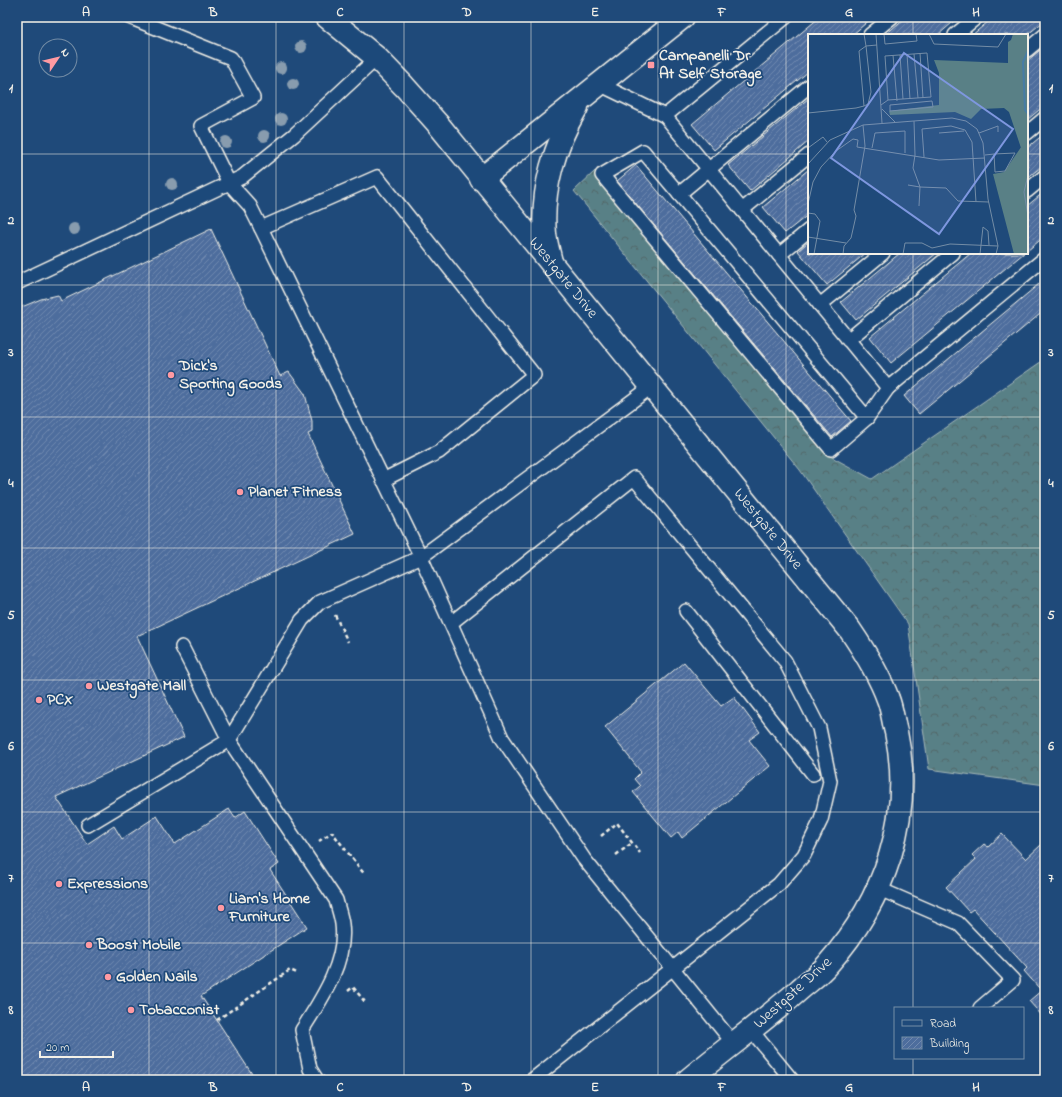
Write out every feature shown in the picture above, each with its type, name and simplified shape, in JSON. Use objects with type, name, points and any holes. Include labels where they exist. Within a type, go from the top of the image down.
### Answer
[{"type":"street","name":"Westgate Drive","points":[[327,17],[377,58],[427,112],[850,630],[870,661],[889,700],[898,743],[902,777],[900,815],[891,850],[878,888],[857,928],[827,965],[751,1030],[688,1080]]},
{"type":"street","points":[[481,179],[683,17]]},
{"type":"street","points":[[551,265],[545,234],[546,207],[551,167],[559,141],[582,98]]},
{"type":"lane","points":[[129,17],[231,58],[253,98],[201,126],[229,183],[250,206],[261,228],[421,557],[502,738],[584,859],[734,1044]]},
{"type":"lane","points":[[665,116],[786,17]]},
{"type":"lane","points":[[871,34],[892,17]]},
{"type":"lane","points":[[956,34],[977,17]]},
{"type":"lane","points":[[1028,49],[1045,35]]},
{"type":"lane","points":[[17,283],[242,177],[294,135],[377,58]]},
{"type":"lane","points":[[600,84],[665,116],[888,388]]},
{"type":"lane","points":[[679,194],[808,87]]},
{"type":"lane","points":[[1028,132],[1045,118]]},
{"type":"lane","points":[[867,418],[643,151],[602,175],[831,449],[867,418],[888,388],[1045,258]]},
{"type":"lane","points":[[742,210],[808,156]]},
{"type":"lane","points":[[1028,191],[1045,176]]},
{"type":"lane","points":[[261,228],[377,177],[534,376],[439,452],[383,480]]},
{"type":"lane","points":[[779,255],[808,231]]},
{"type":"lane","points":[[820,305],[882,254]]},
{"type":"lane","points":[[848,340],[952,254]]},
{"type":"lane","points":[[88,825],[229,740],[302,620],[320,602],[421,557],[651,387]]},
{"type":"lane","points":[[450,623],[634,478],[785,660],[819,728],[830,781],[821,820],[804,855],[779,884],[674,970],[532,1080]]},
{"type":"lane","points":[[686,611],[813,774]]},
{"type":"lane","points":[[182,647],[229,740],[336,900],[342,924],[341,956],[322,999],[302,1030],[310,1069],[317,1080]]},
{"type":"lane","points":[[878,888],[958,923],[1013,980],[981,1007]]},
{"type":"lane","points":[[751,1030],[792,1080]]},
{"type":"path","points":[[335,615],[348,642]]},
{"type":"path","points":[[601,836],[617,823],[640,853]]},
{"type":"path","points":[[314,846],[332,832],[366,875]]},
{"type":"path","points":[[616,855],[632,843]]},
{"type":"path","points":[[217,1020],[290,970],[297,973]]},
{"type":"path","points":[[346,993],[353,987],[365,1002]]},
{"type":"green space","points":[[595,171],[828,455],[872,479],[1045,359],[1045,785],[929,769],[908,624],[800,470],[574,191]]},
{"type":"building","points":[[820,17],[873,17],[853,34],[808,34],[808,72],[714,150],[692,124]]},
{"type":"building","points":[[906,17],[959,17],[939,34],[886,34]]},
{"type":"building","points":[[994,17],[1040,17],[1043,22],[1028,34],[973,34]]},
{"type":"building","points":[[1045,46],[1045,105],[1028,119],[1028,60]]},
{"type":"building","points":[[808,99],[808,142],[750,191],[728,165]]},
{"type":"building","points":[[1045,133],[1045,164],[1028,177],[1028,147]]},
{"type":"building","points":[[636,165],[851,421],[832,437],[617,181]]},
{"type":"building","points":[[808,170],[808,215],[785,233],[763,207]]},
{"type":"building","points":[[1045,191],[1045,236],[1028,250],[1028,205]]},
{"type":"building","name":"Westgate Mall","points":[[211,229],[280,376],[289,372],[305,394],[312,421],[312,432],[308,434],[355,534],[137,636],[184,737],[56,797],[87,844],[114,826],[122,839],[157,816],[175,844],[229,809],[235,818],[245,811],[279,864],[270,870],[307,927],[201,996],[256,1080],[17,1080],[17,309],[41,299],[58,295],[61,301]]},
{"type":"building","points":[[808,242],[808,254],[865,254],[827,285],[798,251]]},
{"type":"building","points":[[899,254],[936,254],[856,320],[841,302]]},
{"type":"building","points":[[970,254],[1023,254],[891,363],[870,337]]},
{"type":"building","points":[[1045,279],[1045,310],[919,414],[904,396]]},
{"type":"building","points":[[684,662],[721,706],[734,697],[760,732],[749,740],[770,766],[682,838],[678,832],[671,838],[633,792],[640,786],[634,779],[641,772],[605,727]]},
{"type":"building","points":[[1002,834],[1026,859],[1041,845],[1045,849],[1045,983],[1039,988],[1024,971],[1027,968],[973,909],[969,912],[946,887],[976,859],[972,855],[984,844],[988,847]]},
{"type":"building","points":[[1042,990],[1045,994],[1044,1018],[1029,1001]]},
{"type":"place","name":"Campanelli Dr At Self Storage","points":[[651,65]]},
{"type":"place","name":"Dick's Sporting Goods","points":[[171,375]]},
{"type":"place","name":"Planet Fitness","points":[[240,492]]},
{"type":"place","name":"Westgate Mall","points":[[89,686]]},
{"type":"place","name":"PCX","points":[[39,700]]},
{"type":"place","name":"Expressions","points":[[59,884]]},
{"type":"place","name":"Liam's Home Furniture","points":[[221,908]]},
{"type":"place","name":"Boost Mobile","points":[[89,945]]},
{"type":"place","name":"Golden Nails","points":[[108,977]]},
{"type":"place","name":"Tobacconist","points":[[131,1010]]}]
